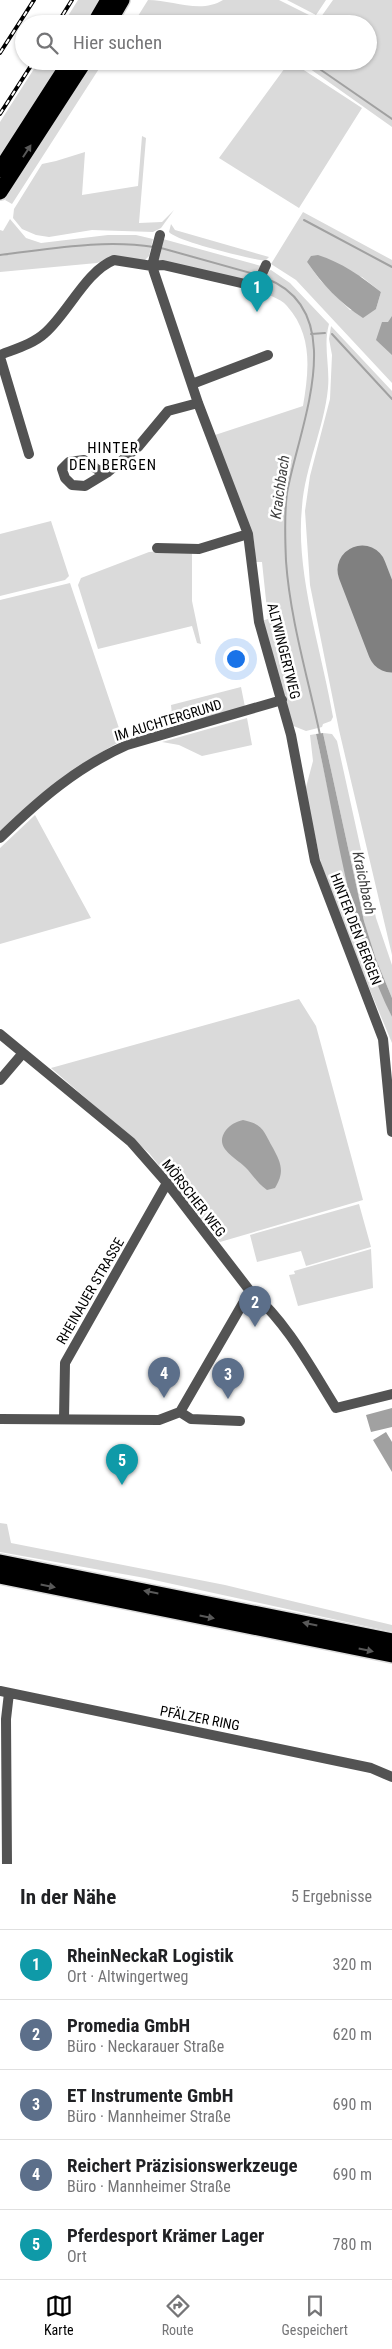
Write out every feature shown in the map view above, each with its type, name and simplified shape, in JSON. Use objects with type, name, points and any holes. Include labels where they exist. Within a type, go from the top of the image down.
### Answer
[{"type":"highway","points":[[99,15],[108,0]]},
{"type":"highway","points":[[113,15],[122,0]]},
{"type":"highway","points":[[0,170],[64,70]]},
{"type":"highway","points":[[0,192],[78,70]]},
{"type":"highway","points":[[0,1562],[392,1641]]},
{"type":"highway","points":[[0,1576],[392,1655]]},
{"type":"street","points":[[152,261],[159,238]]},
{"type":"street","points":[[29,454],[0,356],[34,342],[45,333],[97,271],[106,263],[114,260],[152,261],[254,286],[263,273]]},
{"type":"street","name":"ALTWINGERTWEG","points":[[152,261],[198,403],[248,534],[259,622],[291,735]]},
{"type":"street","points":[[192,384],[268,355]]},
{"type":"street","points":[[108,472],[138,447],[168,411],[198,403]]},
{"type":"street","points":[[157,548],[199,549],[248,534]]},
{"type":"street","name":"IM AUCHTERGRUND","points":[[0,838],[50,791],[104,755],[127,745],[282,700]]},
{"type":"street","name":"HINTER DEN BERGEN","points":[[291,735],[315,861],[383,1039],[392,1132]]},
{"type":"street","name":"MÖRSCHER WEG","points":[[0,1034],[131,1142],[167,1183],[250,1291],[279,1320],[336,1408],[392,1394]]},
{"type":"street","points":[[0,1080],[22,1053]]},
{"type":"street","name":"RHEINAUER STRASSE","points":[[64,1418],[65,1363],[167,1183]]},
{"type":"street","points":[[0,1419],[159,1420],[180,1412],[250,1291]]},
{"type":"street","points":[[180,1412],[191,1419],[240,1422]]},
{"type":"street","points":[[4,1692],[6,1719],[7,1864]]},
{"type":"street","name":"PFÄLZER RING","points":[[4,1692],[371,1768],[392,1778]]},
{"type":"shaded area","points":[[78,0],[101,0],[92,15],[69,15]]},
{"type":"shaded area","points":[[148,0],[205,6],[223,0],[279,0],[309,15],[139,15]]},
{"type":"shaded area","points":[[287,0],[326,0],[316,15]]},
{"type":"shaded area","points":[[333,0],[392,0],[392,127],[312,70],[377,70],[377,15],[322,15]]},
{"type":"shaded area","points":[[33,70],[57,70],[0,159],[0,122]]},
{"type":"shaded area","points":[[89,70],[98,70],[12,204],[5,200]]},
{"type":"shaded area","points":[[283,70],[304,70],[362,108],[299,208],[219,158]]},
{"type":"shaded area","points":[[142,136],[146,138],[139,223],[162,222],[174,210],[161,228],[153,232],[92,230],[49,237],[36,235],[22,229],[13,218],[14,209],[42,164],[85,152],[82,195],[138,186]]},
{"type":"shaded area","points":[[303,212],[392,260],[392,383],[296,280],[271,264]],"holes":[[[307,262],[362,277],[381,292],[376,309],[350,310],[320,280]]]},
{"type":"shaded area","points":[[10,219],[26,238],[41,243],[108,235],[136,235],[153,239],[149,256],[144,261],[111,257],[97,263],[0,272],[0,230],[3,231]]},
{"type":"shaded area","points":[[171,224],[175,230],[269,257],[265,261],[185,240],[169,232]]},
{"type":"shaded area","points":[[163,239],[261,266],[255,283],[157,262]]},
{"type":"shaded area","points":[[318,255],[351,270],[381,292],[376,309],[363,318],[339,299],[307,262],[311,256]]},
{"type":"shaded area","points":[[271,270],[290,283],[329,324],[327,332],[328,388],[326,403],[304,492],[301,532],[306,585],[333,717],[331,721],[323,724],[322,727],[306,731],[291,725],[261,621],[268,619],[262,562],[254,562],[253,536],[215,435],[303,406],[307,380],[305,341],[295,317],[287,306],[258,287],[267,271]]},
{"type":"shaded area","points":[[392,316],[392,355],[376,340],[382,322],[388,322]]},
{"type":"shaded area","points":[[331,326],[392,391],[392,955],[339,730],[310,585],[305,511],[310,476],[330,399],[332,355],[329,339]]},
{"type":"shaded area","points":[[51,521],[69,576],[65,580],[0,596],[0,534]]},
{"type":"shaded area","points":[[192,550],[192,601],[201,644],[197,643],[192,626],[98,649],[78,585],[81,578],[149,552]]},
{"type":"shaded area","points":[[70,583],[122,737],[119,742],[56,783],[0,832],[0,600]]},
{"type":"shaded area","points":[[241,687],[245,707],[173,725],[171,705]]},
{"type":"shaded area","points":[[247,718],[252,745],[202,756],[179,745],[162,742]]},
{"type":"shaded area","points":[[323,733],[332,734],[337,741],[376,918],[392,965],[392,998],[376,959],[364,921]]},
{"type":"shaded area","points":[[323,733],[364,921],[376,959],[392,998],[392,1017],[377,984],[365,950],[346,878],[316,734]]},
{"type":"shaded area","points":[[316,734],[359,932],[372,970],[392,1017],[392,1043],[345,930],[321,863],[305,791],[313,761],[310,735]]},
{"type":"shaded area","points":[[35,815],[91,918],[0,944],[0,848]]},
{"type":"shaded area","points":[[299,999],[316,1026],[363,1200],[220,1242],[149,1153],[51,1068]]},
{"type":"shaded area","points":[[243,1120],[255,1124],[262,1130],[276,1153],[281,1172],[275,1188],[267,1190],[264,1188],[224,1148],[222,1143],[226,1130]]},
{"type":"shaded area","points":[[359,1204],[371,1247],[306,1266],[301,1251],[257,1262],[250,1235]]},
{"type":"shaded area","points":[[371,1249],[373,1288],[298,1306],[289,1275],[295,1274],[294,1271]]},
{"type":"shaded area","points":[[392,1408],[392,1427],[371,1432],[366,1415]]},
{"type":"shaded area","points":[[386,1432],[392,1442],[392,1472],[373,1440]]},
{"type":"shaded area","points":[[0,1523],[7,1524],[11,1543],[225,1585],[392,1625],[392,1632],[145,1578],[0,1552]]},
{"type":"waterway","points":[[321,70],[392,119]]},
{"type":"waterway","points":[[304,220],[392,267]]},
{"type":"waterway","name":"Kraichbach","points":[[0,255],[96,244],[154,247]]},
{"type":"waterway","name":"Kraichbach","points":[[161,248],[258,275]]},
{"type":"waterway","name":"Kraichbach","points":[[265,278],[292,294],[307,317],[314,344],[313,374],[308,406],[287,493],[285,535],[291,605],[320,735]]},
{"type":"waterway","points":[[311,334],[325,333]]},
{"type":"waterway","points":[[332,334],[392,399]]},
{"type":"runway","points":[[362,570],[392,648]]},
{"type":"railway","points":[[24,15],[34,0]]},
{"type":"railway","points":[[63,15],[72,0]]},
{"type":"railway","points":[[0,53],[15,30]]},
{"type":"railway","points":[[0,114],[28,70]]},
{"type":"place","name":"RheinNeckaR Logistik","points":[[257,312]]},
{"type":"place","name":"Promedia GmbH","points":[[255,1327]]},
{"type":"place","name":"Reichert Präzisionswerkzeuge","points":[[164,1398]]},
{"type":"place","name":"ET Instrumente GmbH","points":[[228,1399]]},
{"type":"place","name":"Pferdesport Krämer Lager","points":[[122,1485]]},
{"type":"district","name":"HINTER DEN BERGEN","points":[[113,456]]}]
